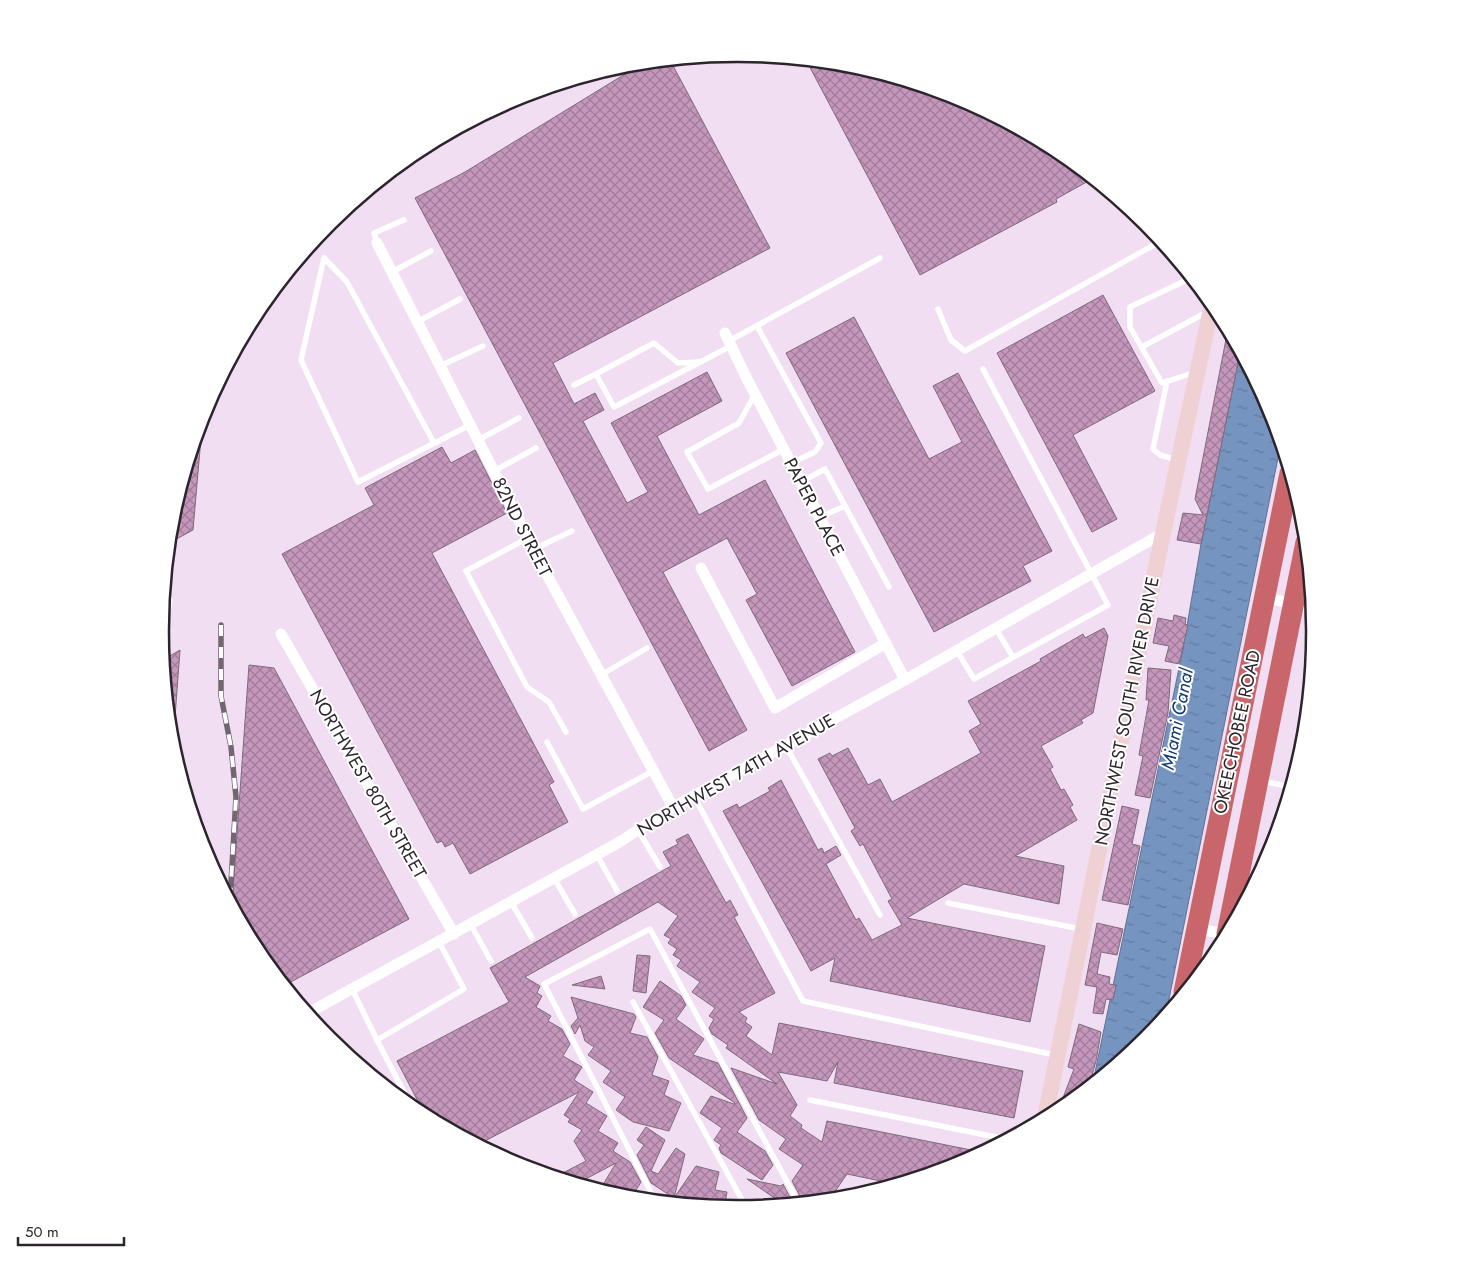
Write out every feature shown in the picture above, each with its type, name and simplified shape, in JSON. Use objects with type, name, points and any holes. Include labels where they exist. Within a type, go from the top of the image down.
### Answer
[{"type":"highway","name":"OKEECHOBEE ROAD","points":[[1186,980],[1287,486]]},
{"type":"highway","name":"OKEECHOBEE ROAD","points":[[1231,912],[1258,780],[1301,595],[1303,575]]},
{"type":"street","name":"82ND STREET","points":[[377,243],[528,538],[673,807]]},
{"type":"street","name":"NORTHWEST SOUTH RIVER DRIVE","points":[[1047,1108],[1163,534],[1210,315]]},
{"type":"street","name":"PAPER PLACE","points":[[729,340],[755,394],[905,680]]},
{"type":"street","name":"NORTHWEST 74TH AVENUE","points":[[314,1010],[597,855],[673,807],[905,680],[1163,534]]},
{"type":"street","points":[[701,568],[775,708],[886,644]]},
{"type":"street","points":[[1264,597],[1301,595]]},
{"type":"street","name":"NORTHWEST 80TH STREET","points":[[281,634],[454,934]]},
{"type":"street","points":[[1197,929],[1219,933]]},
{"type":"lane","points":[[377,243],[374,234],[404,220]]},
{"type":"lane","points":[[938,309],[951,340],[965,351],[1154,245]]},
{"type":"lane","points":[[392,272],[431,251]]},
{"type":"lane","points":[[434,443],[347,282],[324,258],[301,360],[358,482],[470,425]]},
{"type":"lane","points":[[596,374],[614,407],[699,362],[729,340],[880,258]]},
{"type":"lane","points":[[1185,281],[1130,308],[1130,327],[1162,383],[1198,371]]},
{"type":"lane","points":[[418,322],[460,299]]},
{"type":"lane","points":[[1142,346],[1207,310]]},
{"type":"lane","points":[[757,326],[821,443],[815,452],[791,463]]},
{"type":"lane","points":[[574,385],[654,342],[678,363],[699,362]]},
{"type":"lane","points":[[440,366],[483,346]]},
{"type":"lane","points":[[957,651],[974,679],[1108,605],[983,369]]},
{"type":"lane","points":[[1166,382],[1153,449],[1160,456],[1179,460]]},
{"type":"lane","points":[[755,394],[739,423],[687,452],[708,489],[784,449]]},
{"type":"lane","points":[[478,440],[519,418]]},
{"type":"lane","points":[[494,471],[536,448]]},
{"type":"lane","points":[[801,482],[825,469],[889,587]]},
{"type":"lane","points":[[820,517],[844,506]]},
{"type":"lane","points":[[534,549],[572,531]]},
{"type":"lane","points":[[528,538],[466,571],[527,687],[549,702],[566,732]]},
{"type":"lane","points":[[996,629],[1013,657]]},
{"type":"lane","points":[[601,675],[647,648]]},
{"type":"lane","points":[[547,742],[583,809],[654,771]]},
{"type":"lane","points":[[786,746],[880,915]]},
{"type":"lane","points":[[1258,780],[1285,785]]},
{"type":"lane","points":[[694,796],[803,1001],[1058,1055]]},
{"type":"lane","points":[[638,830],[660,867]]},
{"type":"lane","points":[[597,855],[617,891]]},
{"type":"lane","points":[[554,878],[575,914]]},
{"type":"lane","points":[[511,902],[532,938]]},
{"type":"lane","points":[[948,903],[1083,929]]},
{"type":"lane","points":[[471,925],[491,961]]},
{"type":"lane","points":[[651,1193],[544,984],[650,929],[795,1196]]},
{"type":"lane","points":[[378,1040],[464,989],[439,942]]},
{"type":"lane","points":[[352,989],[403,1091]]},
{"type":"lane","points":[[634,1002],[742,1200]]},
{"type":"lane","points":[[810,1100],[996,1137]]},
{"type":"water","name":"Miami Canal","points":[[1238,363],[1263,413],[1278,456],[1168,1002],[1139,1033],[1095,1073],[1183,649],[1201,544]]},
{"type":"building","points":[[673,66],[770,248],[553,363],[574,404],[595,393],[604,410],[583,421],[627,503],[648,492],[611,423],[707,372],[722,401],[657,436],[699,515],[765,480],[855,652],[792,686],[746,600],[757,594],[727,538],[663,572],[747,730],[709,751],[415,198],[465,172],[626,73]]},
{"type":"building","points":[[810,67],[848,73],[885,82],[955,106],[989,121],[1022,139],[1086,182],[1056,199],[1057,202],[920,275]]},
{"type":"building","points":[[1103,295],[1155,391],[1073,435],[1117,519],[1092,532],[997,353]]},
{"type":"building","points":[[854,317],[929,459],[962,442],[933,386],[958,373],[1052,551],[1023,566],[1031,581],[934,632],[786,353]]},
{"type":"building","points":[[1226,340],[1238,363],[1201,544],[1177,540],[1183,513],[1203,515],[1195,499]]},
{"type":"building","points":[[200,444],[193,530],[177,539],[188,484]]},
{"type":"building","points":[[442,447],[451,463],[475,450],[507,513],[432,553],[554,782],[549,785],[568,822],[470,874],[453,843],[445,847],[442,841],[437,843],[282,554],[374,505],[365,488]]},
{"type":"building","points":[[1174,615],[1186,618],[1185,624],[1188,625],[1179,664],[1165,661],[1169,646],[1153,643],[1158,618],[1173,621]]},
{"type":"building","points":[[1104,628],[1108,636],[1093,713],[1081,720],[1083,723],[1041,746],[1053,767],[1050,769],[1061,790],[1064,789],[1073,805],[1070,807],[1077,820],[1015,856],[1064,866],[1059,904],[964,884],[907,918],[1045,946],[1030,1022],[830,981],[835,958],[811,971],[723,811],[737,804],[739,808],[770,791],[768,788],[781,780],[818,850],[822,848],[824,853],[836,846],[841,855],[826,864],[856,920],[859,918],[872,940],[902,925],[888,901],[892,899],[863,844],[860,846],[851,831],[855,828],[818,759],[830,753],[832,756],[848,748],[868,785],[880,779],[892,802],[981,753],[969,731],[981,724],[968,701],[1041,661],[1040,659],[1083,634],[1085,638]]},
{"type":"building","points":[[180,650],[175,713],[170,668],[170,656]]},
{"type":"building","points":[[249,665],[274,668],[409,919],[290,982],[265,947],[233,892]]},
{"type":"building","points":[[1148,668],[1171,670],[1168,713],[1150,798],[1135,795],[1143,756],[1139,755],[1149,700],[1146,700]]},
{"type":"building","points":[[1122,806],[1139,810],[1132,844],[1140,846],[1128,905],[1102,900]]},
{"type":"building","points":[[688,834],[726,903],[730,900],[738,915],[734,917],[775,993],[739,1012],[747,1018],[745,1022],[752,1027],[746,1036],[772,1055],[779,1023],[1023,1071],[1014,1118],[834,1083],[838,1062],[827,1081],[778,1072],[797,1105],[790,1116],[802,1125],[801,1128],[822,1142],[827,1121],[969,1150],[920,1169],[881,1181],[847,1174],[835,1191],[800,1196],[792,1181],[803,1165],[779,1149],[786,1139],[759,1120],[731,1068],[777,1084],[726,1048],[728,1045],[712,1034],[709,1028],[714,1019],[709,1016],[715,1008],[692,992],[700,982],[677,966],[681,960],[673,955],[677,949],[668,943],[671,939],[664,935],[678,916],[658,902],[525,977],[540,986],[537,993],[542,996],[536,1007],[551,1016],[548,1021],[562,1029],[570,1044],[563,1056],[582,1067],[574,1080],[593,1092],[586,1103],[607,1116],[598,1131],[618,1143],[613,1151],[630,1162],[641,1182],[636,1190],[604,1183],[616,1163],[586,1179],[565,1172],[586,1161],[574,1141],[582,1130],[568,1122],[570,1119],[564,1115],[579,1092],[485,1141],[418,1101],[397,1061],[509,1002],[490,968],[671,866],[663,852],[678,844],[676,840]]},
{"type":"building","points":[[1097,923],[1123,929],[1117,955],[1101,952],[1097,974],[1110,977],[1109,984],[1116,985],[1113,1000],[1106,999],[1103,1014],[1093,1013],[1097,987],[1085,985]]},
{"type":"building","points":[[637,955],[650,956],[646,993],[633,991]]},
{"type":"building","points":[[601,976],[605,989],[572,985]]},
{"type":"building","points":[[660,981],[681,996],[686,1005],[676,1019],[704,1039],[693,1055],[718,1063],[747,1118],[737,1132],[765,1151],[773,1165],[762,1180],[721,1153],[719,1148],[721,1145],[714,1140],[722,1128],[700,1113],[711,1096],[735,1103],[669,1058],[655,1033],[664,1020],[643,1007]]},
{"type":"building","points":[[571,997],[634,1014],[636,1017],[630,1033],[647,1037],[658,1057],[652,1075],[669,1081],[664,1095],[681,1103],[669,1131],[633,1122],[616,1110],[625,1097],[603,1082],[611,1071],[588,1055],[594,1047],[585,1041],[580,1025],[575,1034],[571,1026],[578,1018]]},
{"type":"building","points":[[1079,1024],[1101,1032],[1092,1075],[1064,1097],[1074,1069],[1068,1067]]},
{"type":"building","points":[[646,1127],[665,1140],[651,1171],[658,1174],[676,1148],[685,1154],[675,1196],[670,1196],[651,1183],[637,1155],[644,1145],[637,1140]]},
{"type":"building","points":[[696,1166],[719,1172],[715,1190],[727,1192],[726,1199],[675,1196]]},
{"type":"building","points":[[747,1179],[781,1186],[783,1184],[790,1197],[774,1198]]},
{"type":"railway","points":[[221,625],[221,696],[231,747],[236,797],[231,887]]}]
